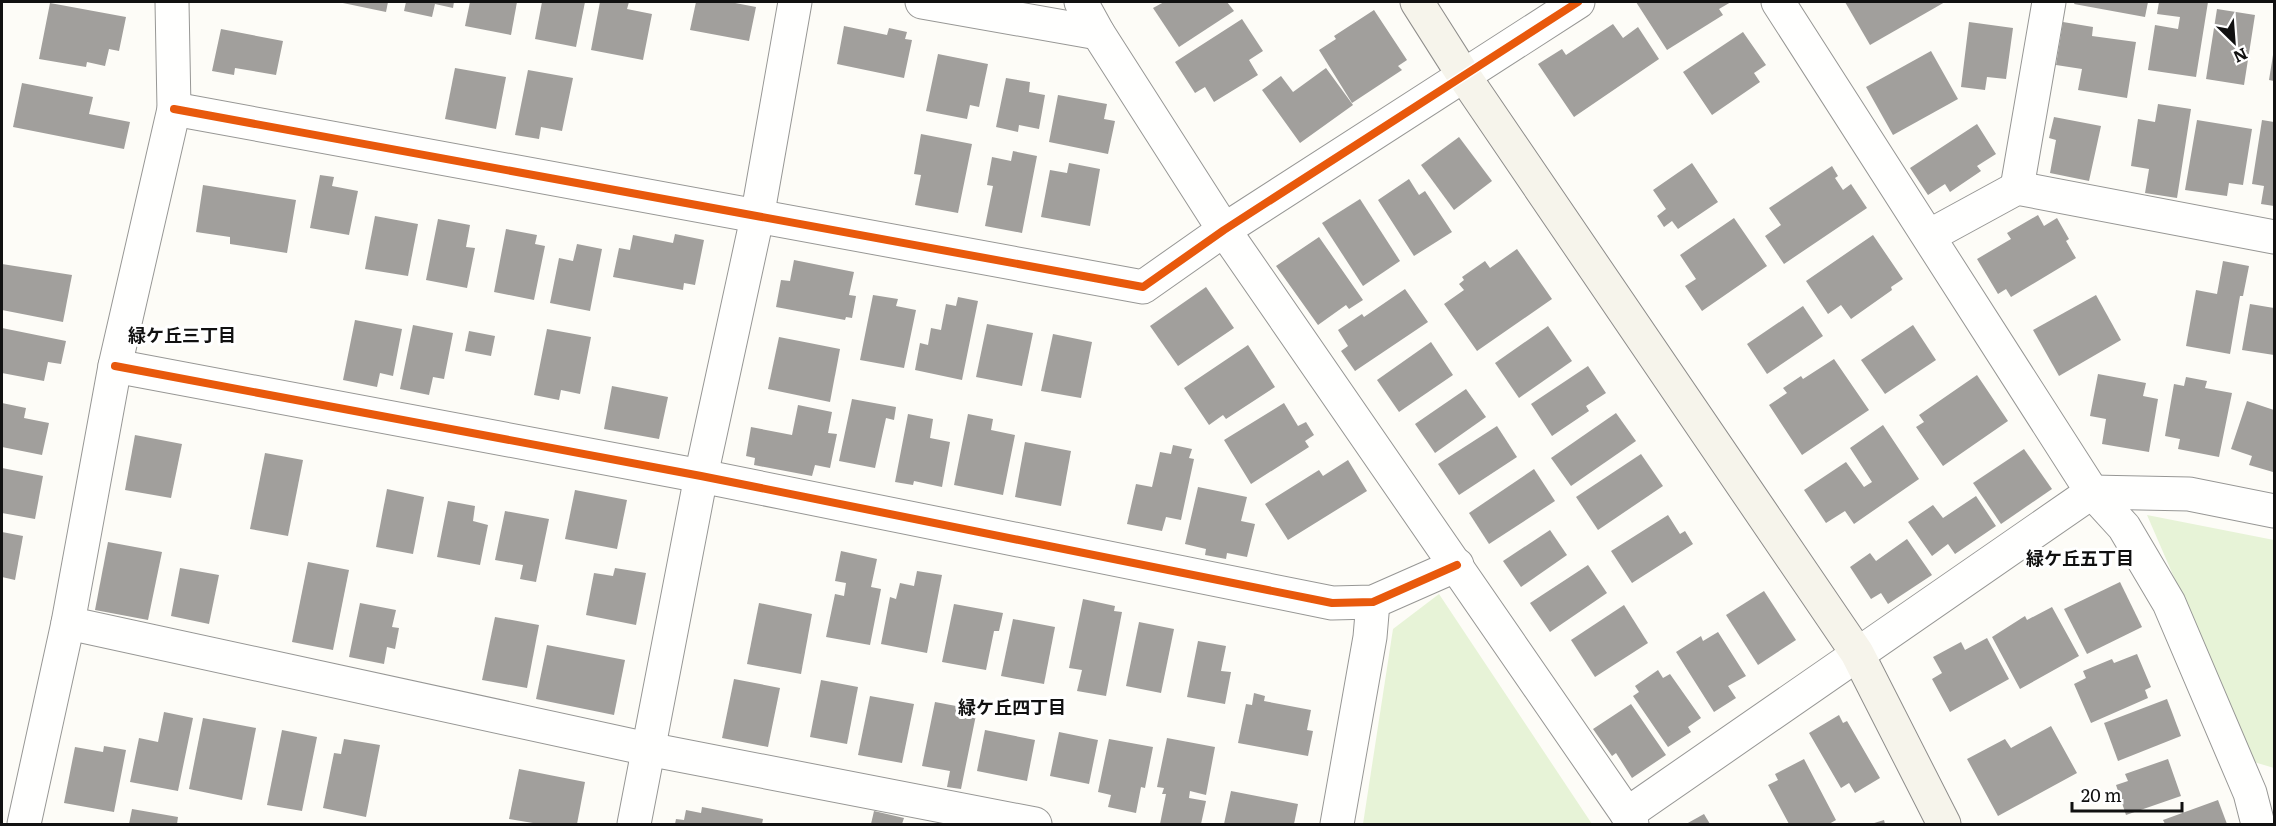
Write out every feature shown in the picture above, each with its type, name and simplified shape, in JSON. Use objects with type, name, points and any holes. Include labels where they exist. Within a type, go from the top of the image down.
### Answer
[{"type":"street","points":[[24,825],[68,623],[115,366],[174,110],[172,2]]},
{"type":"street","points":[[634,825],[701,476],[757,218],[795,2]]},
{"type":"street","points":[[922,2],[1098,33]]},
{"type":"street","points":[[1080,2],[1224,230],[1630,819],[1857,653],[2092,492],[2189,494],[2274,511]]},
{"type":"street","points":[[1417,2],[1464,76],[1857,653],[1944,825]]},
{"type":"street","points":[[174,110],[1143,287],[1224,230],[1578,2]]},
{"type":"street","points":[[1778,2],[2092,492],[2124,527],[2169,603],[2262,795],[2258,825]]},
{"type":"street","points":[[2017,188],[2049,2]]},
{"type":"street","points":[[1929,236],[2017,188],[2274,237]]},
{"type":"street","points":[[115,366],[701,476],[1332,603],[1373,602],[1457,565]]},
{"type":"street","points":[[1337,825],[1370,638],[1373,602]]},
{"type":"street","points":[[68,623],[648,749],[1035,825]]},
{"type":"green space","points":[[2147,515],[2274,540],[2274,768],[2254,762]]},
{"type":"green space","points":[[1439,594],[1592,824],[1363,824],[1393,629]]},
{"type":"building","points":[[338,2],[388,2],[386,12]]},
{"type":"building","points":[[406,2],[454,2],[453,8],[435,4],[432,17],[404,11]]},
{"type":"building","points":[[470,2],[517,2],[511,35],[465,26]]},
{"type":"building","points":[[542,2],[585,2],[576,47],[535,39]]},
{"type":"building","points":[[600,2],[629,2],[627,9],[652,14],[643,60],[591,50]]},
{"type":"building","points":[[696,2],[730,2],[756,7],[749,41],[690,30]]},
{"type":"building","points":[[1164,2],[1227,2],[1234,11],[1179,47],[1153,8]]},
{"type":"building","points":[[1636,2],[1731,2],[1719,9],[1723,15],[1667,50]]},
{"type":"building","points":[[1845,2],[1945,2],[1870,45]]},
{"type":"building","points":[[2075,2],[2148,2],[2145,17],[2074,4]]},
{"type":"building","points":[[2159,2],[2208,2],[2196,77],[2148,70],[2155,25],[2178,29],[2180,17],[2157,14]]},
{"type":"building","points":[[50,3],[126,17],[119,51],[109,49],[105,66],[87,62],[86,67],[39,59]]},
{"type":"building","points":[[2217,9],[2255,15],[2244,85],[2206,79]]},
{"type":"building","points":[[1374,10],[1407,60],[1398,66],[1402,70],[1352,103],[1319,50],[1336,39],[1334,36]]},
{"type":"building","points":[[1242,19],[1263,51],[1249,60],[1258,75],[1214,102],[1205,87],[1195,93],[1175,62]]},
{"type":"building","points":[[1969,22],[2013,28],[2006,79],[1987,77],[1985,90],[1961,87]]},
{"type":"building","points":[[2063,22],[2093,27],[2092,36],[2136,42],[2127,98],[2078,90],[2082,69],[2056,65]]},
{"type":"building","points":[[1613,24],[1623,38],[1638,27],[1659,59],[1574,117],[1538,64],[1562,49],[1566,55]]},
{"type":"building","points":[[844,26],[887,35],[889,28],[907,32],[905,39],[912,40],[904,78],[837,64]]},
{"type":"building","points":[[221,29],[283,41],[276,75],[235,68],[234,75],[212,71]]},
{"type":"building","points":[[1743,32],[1766,65],[1754,73],[1760,82],[1712,115],[1683,72]]},
{"type":"building","points":[[1931,51],[1958,99],[1893,135],[1866,87]]},
{"type":"building","points":[[938,54],[988,64],[979,107],[970,105],[967,119],[926,111]]},
{"type":"building","points":[[2274,55],[2274,81],[2269,80]]},
{"type":"building","points":[[455,68],[506,77],[496,129],[445,119]]},
{"type":"building","points":[[1326,68],[1353,105],[1300,143],[1262,90],[1281,76],[1293,92]]},
{"type":"building","points":[[528,70],[573,78],[562,131],[541,127],[539,139],[515,135]]},
{"type":"building","points":[[1006,78],[1030,82],[1029,92],[1045,95],[1039,129],[1019,125],[1018,132],[996,127]]},
{"type":"building","points":[[22,83],[93,97],[89,114],[130,122],[124,149],[13,127]]},
{"type":"building","points":[[1058,95],[1107,104],[1104,119],[1115,121],[1108,154],[1049,142]]},
{"type":"building","points":[[2158,104],[2191,109],[2177,198],[2145,193],[2149,169],[2131,166],[2138,119],[2155,122]]},
{"type":"building","points":[[2054,117],[2101,126],[2089,181],[2050,173],[2056,140],[2049,138]]},
{"type":"building","points":[[2197,120],[2252,129],[2243,185],[2229,183],[2227,196],[2185,190]]},
{"type":"building","points":[[2262,120],[2274,122],[2274,206],[2261,204],[2264,186],[2252,184]]},
{"type":"building","points":[[1977,124],[1996,154],[1977,166],[1981,171],[1950,192],[1945,184],[1928,195],[1910,168]]},
{"type":"building","points":[[921,134],[972,144],[958,213],[915,205],[921,175],[914,174]]},
{"type":"building","points":[[1459,137],[1492,181],[1454,210],[1421,165]]},
{"type":"building","points":[[1013,151],[1037,156],[1022,233],[985,226],[993,186],[987,185],[992,157],[1011,161]]},
{"type":"building","points":[[1069,163],[1100,169],[1090,226],[1041,217],[1050,170],[1067,173]]},
{"type":"building","points":[[1692,163],[1718,202],[1678,229],[1672,221],[1664,227],[1657,216],[1666,209],[1653,190]]},
{"type":"building","points":[[1832,166],[1838,176],[1835,178],[1843,190],[1851,184],[1867,208],[1784,264],[1765,236],[1781,225],[1769,208]]},
{"type":"building","points":[[320,175],[334,177],[332,186],[358,191],[349,235],[310,228]]},
{"type":"building","points":[[1409,179],[1419,195],[1425,191],[1452,232],[1414,256],[1378,200]]},
{"type":"building","points":[[203,185],[296,200],[287,253],[230,244],[230,237],[196,232]]},
{"type":"building","points":[[1360,199],[1400,261],[1363,286],[1322,223]]},
{"type":"building","points":[[2038,215],[2044,226],[2057,218],[2069,239],[2066,241],[2076,258],[2011,297],[2006,289],[1998,294],[1977,259],[2011,239],[2007,233]]},
{"type":"building","points":[[375,216],[418,224],[408,276],[365,269]]},
{"type":"building","points":[[1734,218],[1767,266],[1702,311],[1685,286],[1696,279],[1680,255]]},
{"type":"building","points":[[438,219],[470,225],[466,247],[475,248],[467,288],[426,280]]},
{"type":"building","points":[[506,229],[537,235],[535,244],[545,246],[534,300],[494,292]]},
{"type":"building","points":[[675,234],[704,240],[695,285],[684,283],[683,290],[613,277],[619,248],[630,250],[633,235],[673,243]]},
{"type":"building","points":[[1873,235],[1903,279],[1891,287],[1892,290],[1851,319],[1841,305],[1828,314],[1806,281]]},
{"type":"building","points":[[1319,237],[1363,300],[1349,309],[1346,305],[1318,325],[1276,266]]},
{"type":"building","points":[[577,244],[602,249],[590,311],[550,303],[559,258],[573,261]]},
{"type":"building","points":[[1517,249],[1552,299],[1477,351],[1444,304],[1464,290],[1459,284],[1464,280],[1462,277],[1485,261],[1490,268]]},
{"type":"building","points":[[794,260],[854,272],[849,295],[856,296],[852,318],[846,317],[845,320],[776,307],[781,280],[790,281]]},
{"type":"building","points":[[2223,261],[2249,266],[2243,296],[2240,296],[2230,354],[2186,346],[2196,290],[2217,294]]},
{"type":"building","points":[[2,264],[72,275],[63,322],[2,310]]},
{"type":"building","points":[[1206,287],[1234,328],[1178,366],[1150,326]]},
{"type":"building","points":[[1405,289],[1428,322],[1355,371],[1341,351],[1348,346],[1338,330],[1362,314],[1364,317]]},
{"type":"building","points":[[873,295],[898,299],[896,306],[916,310],[904,368],[860,360]]},
{"type":"building","points":[[2096,295],[2121,340],[2059,376],[2033,330]]},
{"type":"building","points":[[958,297],[978,301],[962,380],[915,370],[920,343],[928,345],[931,328],[941,330],[946,304],[956,306]]},
{"type":"building","points":[[2250,304],[2274,308],[2274,355],[2242,350]]},
{"type":"building","points":[[1803,306],[1823,336],[1767,374],[1747,344]]},
{"type":"building","points":[[355,320],[402,329],[393,376],[380,373],[377,387],[343,380]]},
{"type":"building","points":[[987,324],[1033,333],[1022,386],[976,377]]},
{"type":"building","points":[[413,325],[453,333],[444,379],[433,377],[429,395],[400,389]]},
{"type":"building","points":[[1913,325],[1936,360],[1885,394],[1861,360]]},
{"type":"building","points":[[1548,326],[1572,361],[1519,398],[1495,363]]},
{"type":"building","points":[[2,328],[66,341],[61,364],[48,362],[44,381],[2,373]]},
{"type":"building","points":[[547,329],[591,337],[580,394],[561,390],[559,400],[534,395]]},
{"type":"building","points":[[469,331],[495,336],[491,356],[465,351]]},
{"type":"building","points":[[1053,334],[1092,342],[1081,398],[1041,391]]},
{"type":"building","points":[[779,337],[840,349],[830,402],[768,389]]},
{"type":"building","points":[[1431,342],[1453,375],[1399,412],[1377,380]]},
{"type":"building","points":[[1248,345],[1275,387],[1226,419],[1223,415],[1209,425],[1184,388]]},
{"type":"building","points":[[1834,359],[1869,410],[1802,455],[1769,405],[1787,393],[1783,388],[1801,376],[1803,379]]},
{"type":"building","points":[[1588,366],[1606,393],[1586,406],[1589,411],[1552,436],[1531,404]]},
{"type":"building","points":[[2098,374],[2146,383],[2143,396],[2158,399],[2149,452],[2102,444],[2106,419],[2090,416]]},
{"type":"building","points":[[1977,375],[2008,421],[1943,466],[1916,427],[1924,422],[1919,415]]},
{"type":"building","points":[[2186,377],[2207,381],[2205,388],[2232,393],[2219,457],[2178,449],[2180,439],[2165,436],[2174,384],[2184,386]]},
{"type":"building","points":[[612,386],[668,397],[659,439],[604,429]]},
{"type":"building","points":[[1466,389],[1486,417],[1435,453],[1415,424]]},
{"type":"building","points":[[852,399],[896,407],[894,420],[886,418],[875,468],[839,461]]},
{"type":"building","points":[[2247,401],[2274,410],[2273,472],[2249,465],[2252,456],[2231,449]]},
{"type":"building","points":[[2,403],[26,408],[24,418],[49,423],[42,455],[2,447]]},
{"type":"building","points":[[1284,403],[1298,426],[1306,422],[1314,435],[1305,441],[1309,447],[1251,484],[1224,440]]},
{"type":"building","points":[[798,405],[832,412],[828,433],[837,434],[830,468],[815,465],[812,476],[754,465],[755,458],[746,456],[751,427],[792,435]]},
{"type":"building","points":[[1616,413],[1636,441],[1571,486],[1551,458]]},
{"type":"building","points":[[908,414],[933,419],[930,438],[950,442],[942,487],[914,481],[913,485],[895,482]]},
{"type":"building","points":[[968,414],[993,419],[991,430],[1015,435],[1003,495],[954,485]]},
{"type":"building","points":[[1883,425],[1919,479],[1854,524],[1845,511],[1826,523],[1804,490],[1846,462],[1864,487],[1872,482],[1850,448]]},
{"type":"building","points":[[1497,426],[1517,457],[1459,495],[1438,464]]},
{"type":"building","points":[[135,435],[182,444],[171,498],[125,490]]},
{"type":"building","points":[[1025,442],[1071,451],[1061,506],[1015,497]]},
{"type":"building","points":[[1173,445],[1192,449],[1189,458],[1194,459],[1181,520],[1166,517],[1162,531],[1127,524],[1136,484],[1152,487],[1160,452],[1171,454]]},
{"type":"building","points":[[2024,449],[2052,489],[2001,524],[1973,483]]},
{"type":"building","points":[[265,453],[303,460],[288,536],[250,529]]},
{"type":"building","points":[[1641,454],[1663,486],[1598,530],[1576,497]]},
{"type":"building","points":[[1348,460],[1367,491],[1288,540],[1265,504],[1319,470],[1323,476]]},
{"type":"building","points":[[2,468],[43,476],[35,519],[2,513]]},
{"type":"building","points":[[1534,469],[1555,501],[1489,544],[1469,513]]},
{"type":"building","points":[[1198,487],[1247,497],[1241,521],[1255,524],[1247,557],[1227,553],[1226,559],[1205,555],[1206,549],[1185,544]]},
{"type":"building","points":[[387,489],[424,497],[413,554],[376,547]]},
{"type":"building","points":[[575,490],[627,500],[617,549],[565,539]]},
{"type":"building","points":[[1976,496],[1996,526],[1955,554],[1948,544],[1932,556],[1908,522],[1933,505],[1943,518]]},
{"type":"building","points":[[448,501],[475,506],[473,521],[488,525],[480,565],[437,557]]},
{"type":"building","points":[[505,511],[549,519],[536,582],[520,579],[523,565],[495,560]]},
{"type":"building","points":[[1668,515],[1680,534],[1685,531],[1693,544],[1632,583],[1611,551]]},
{"type":"building","points":[[1550,530],[1567,555],[1521,587],[1503,561]]},
{"type":"building","points":[[2,532],[23,536],[15,580],[2,577]]},
{"type":"building","points":[[1907,539],[1932,575],[1888,604],[1881,593],[1871,599],[1850,567],[1870,553],[1876,561]]},
{"type":"building","points":[[108,542],[162,552],[148,620],[95,610]]},
{"type":"building","points":[[841,551],[877,559],[871,587],[881,589],[870,645],[826,637],[835,594],[844,596],[846,583],[835,581]]},
{"type":"building","points":[[308,562],[349,570],[333,650],[292,642]]},
{"type":"building","points":[[1588,565],[1607,593],[1550,632],[1530,603]]},
{"type":"building","points":[[180,568],[219,575],[209,624],[171,616]]},
{"type":"building","points":[[615,568],[646,573],[636,625],[586,615],[594,573],[613,576]]},
{"type":"building","points":[[917,571],[942,575],[927,653],[881,644],[890,597],[896,599],[900,583],[914,586]]},
{"type":"building","points":[[2120,582],[2142,627],[2087,654],[2064,609]]},
{"type":"building","points":[[1764,591],[1796,640],[1758,665],[1726,615]]},
{"type":"building","points":[[1083,599],[1115,606],[1114,611],[1122,612],[1106,696],[1077,691],[1082,670],[1069,668]]},
{"type":"building","points":[[360,603],[396,610],[392,627],[399,628],[395,649],[387,647],[384,664],[349,657]]},
{"type":"building","points":[[759,603],[812,614],[801,674],[747,664]]},
{"type":"building","points":[[954,604],[1003,613],[999,631],[994,631],[986,670],[942,662]]},
{"type":"building","points":[[1624,605],[1648,643],[1595,677],[1571,640]]},
{"type":"building","points":[[2052,607],[2079,656],[2020,689],[1992,637],[2025,616],[2027,620]]},
{"type":"building","points":[[495,617],[539,625],[527,688],[482,680]]},
{"type":"building","points":[[1013,619],[1055,627],[1044,684],[1001,676]]},
{"type":"building","points":[[1139,622],[1174,629],[1161,693],[1126,686]]},
{"type":"building","points":[[1718,632],[1746,676],[1728,686],[1736,698],[1714,712],[1676,652],[1701,636],[1703,641]]},
{"type":"building","points":[[1987,638],[2009,679],[1950,712],[1932,679],[1942,673],[1933,657],[1961,642],[1965,650]]},
{"type":"building","points":[[1198,641],[1226,646],[1221,671],[1231,672],[1225,704],[1187,697]]},
{"type":"building","points":[[547,645],[625,660],[614,715],[536,699]]},
{"type":"building","points":[[2137,654],[2151,687],[2145,690],[2148,698],[2091,723],[2074,684],[2086,678],[2083,671],[2112,659],[2114,663]]},
{"type":"building","points":[[1658,670],[1663,678],[1670,674],[1701,718],[1688,727],[1691,732],[1668,747],[1633,696],[1639,692],[1635,686]]},
{"type":"building","points":[[734,679],[780,688],[768,747],[722,738]]},
{"type":"building","points":[[821,680],[858,687],[847,744],[810,737]]},
{"type":"building","points":[[1254,693],[1265,696],[1264,701],[1311,710],[1307,730],[1313,731],[1308,756],[1238,743],[1246,704],[1252,705]]},
{"type":"building","points":[[870,696],[914,704],[902,763],[858,755]]},
{"type":"building","points":[[2167,699],[2181,736],[2118,761],[2104,723]]},
{"type":"building","points":[[935,702],[977,710],[961,789],[947,787],[950,771],[922,766]]},
{"type":"building","points":[[1631,704],[1666,755],[1632,778],[1616,753],[1612,756],[1593,729]]},
{"type":"building","points":[[164,712],[193,718],[178,791],[130,782],[139,738],[158,742]]},
{"type":"building","points":[[1839,715],[1843,723],[1847,721],[1880,778],[1855,793],[1849,783],[1841,788],[1809,733]]},
{"type":"building","points":[[203,718],[256,728],[242,800],[189,789]]},
{"type":"building","points":[[2051,726],[2077,773],[1998,816],[1967,759],[2005,739],[2011,748]]},
{"type":"building","points":[[282,730],[317,737],[302,811],[267,805]]},
{"type":"building","points":[[985,730],[1035,740],[1027,781],[977,771]]},
{"type":"building","points":[[1059,732],[1098,740],[1089,784],[1050,776]]},
{"type":"building","points":[[1167,738],[1215,747],[1206,795],[1190,791],[1189,798],[1206,801],[1201,824],[1160,824],[1166,794],[1162,794],[1164,788],[1157,787]]},
{"type":"building","points":[[344,739],[380,745],[366,817],[323,808],[334,753],[341,754]]},
{"type":"building","points":[[1109,739],[1153,747],[1145,788],[1141,787],[1136,813],[1108,807],[1111,795],[1098,792]]},
{"type":"building","points":[[104,746],[126,750],[114,812],[64,803],[75,747],[103,752]]},
{"type":"building","points":[[1804,759],[1836,820],[1829,824],[1789,824],[1768,785],[1778,780],[1775,774]]},
{"type":"building","points":[[2168,759],[2181,796],[2126,815],[2116,785],[2128,781],[2125,774]]},
{"type":"building","points":[[519,769],[585,782],[577,824],[539,824],[509,819]]},
{"type":"building","points":[[1231,791],[1298,804],[1294,824],[1224,824]]},
{"type":"building","points":[[2218,800],[2227,824],[2165,824],[2163,820]]},
{"type":"building","points":[[702,807],[763,819],[762,824],[675,824],[676,819],[684,820],[686,810],[701,813]]},
{"type":"building","points":[[132,809],[178,817],[177,824],[129,824]]},
{"type":"building","points":[[874,811],[904,818],[902,824],[871,824]]},
{"type":"building","points":[[1704,814],[1710,824],[1686,824]]},
{"type":"building","points":[[1884,820],[1885,824],[1871,824]]},
{"type":"cycle path","points":[[174,109],[1143,287],[1224,230],[1578,2]]},
{"type":"cycle path","points":[[115,366],[701,476],[1332,603],[1373,602],[1457,565]]},
{"type":"district","name":"緑ケ丘三丁目","points":[[182,336]]},
{"type":"district","name":"緑ケ丘五丁目","points":[[2080,559]]},
{"type":"district","name":"緑ケ丘四丁目","points":[[1012,708]]}]
